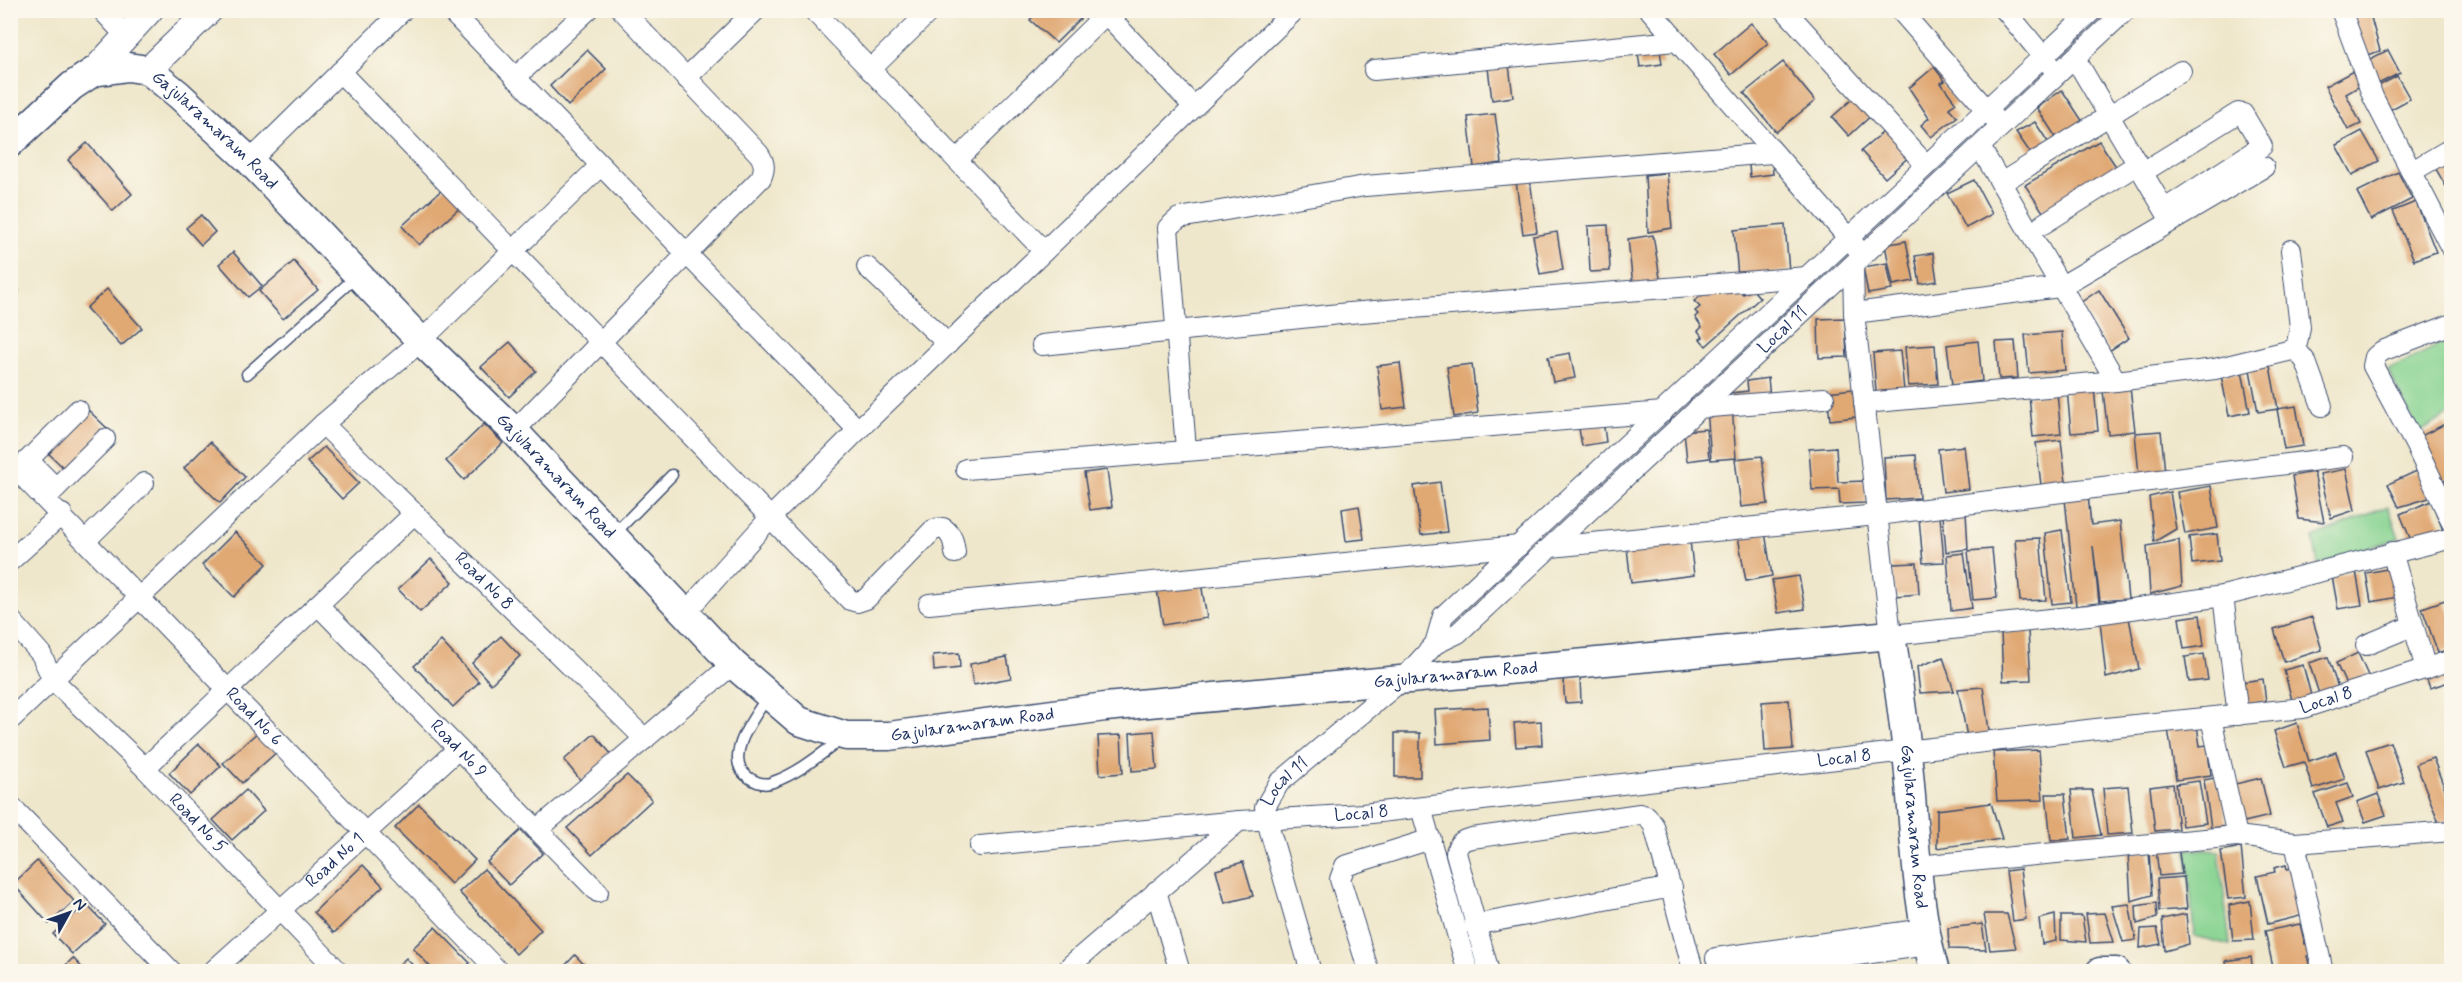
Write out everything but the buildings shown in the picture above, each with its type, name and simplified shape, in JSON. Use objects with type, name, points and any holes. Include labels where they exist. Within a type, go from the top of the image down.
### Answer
[{"type":"main road","name":"Gajularamaram Road","points":[[10,143],[72,86],[93,72],[128,67],[148,70],[179,94],[250,161],[421,341],[514,431],[733,664],[799,722],[846,736],[890,736],[1105,707],[1891,635],[1907,752],[1917,866],[1929,948]]},
{"type":"main road","points":[[2100,972],[2116,972]]},
{"type":"street","points":[[102,10],[125,35]]},
{"type":"street","points":[[93,72],[150,10]]},
{"type":"street","points":[[148,70],[210,10]]},
{"type":"street","points":[[250,161],[403,10]]},
{"type":"street","points":[[450,10],[858,430]]},
{"type":"street","points":[[515,78],[588,10]]},
{"type":"street","points":[[514,431],[761,178],[764,162],[622,10]]},
{"type":"street","points":[[686,78],[756,10]]},
{"type":"street","points":[[813,10],[1044,251]]},
{"type":"street","points":[[870,70],[931,10]]},
{"type":"street","points":[[685,613],[770,518],[858,430],[1295,10]]},
{"type":"street","points":[[1650,10],[1848,238],[1858,260],[1854,313],[1891,635],[2089,615],[2223,596],[2451,538]]},
{"type":"street","points":[[1785,10],[1926,165]]},
{"type":"street","points":[[1900,10],[2002,126]]},
{"type":"street","points":[[2005,10],[2057,74]]},
{"type":"street","name":"Local 11","points":[[1435,644],[1443,616],[2093,10]]},
{"type":"street","name":"Local 11","points":[[1311,972],[1264,807],[1279,783],[1403,679],[1435,644],[1458,633],[2126,10]]},
{"type":"street","points":[[2341,10],[2369,88],[2451,250]]},
{"type":"street","points":[[957,160],[1108,12],[1194,106]]},
{"type":"street","points":[[1374,70],[1675,41]]},
{"type":"street","points":[[2075,58],[2169,216]]},
{"type":"street","points":[[2010,184],[2113,122],[2181,71]]},
{"type":"street","points":[[340,72],[850,600],[857,602],[866,599],[933,530],[943,528],[948,532],[954,541],[955,553]]},
{"type":"street","points":[[1854,313],[2060,287],[2169,216],[2262,146],[2243,114],[2238,113],[2043,224]]},
{"type":"street","points":[[1980,147],[2010,184],[2060,287],[2116,381]]},
{"type":"street","points":[[2411,172],[2451,148]]},
{"type":"street","points":[[1186,450],[1168,228],[1179,218],[1188,214],[1365,186],[1772,153]]},
{"type":"street","points":[[10,720],[323,424],[421,341],[600,166]]},
{"type":"street","points":[[2169,216],[2264,167]]},
{"type":"street","points":[[2291,250],[2300,327],[2296,349],[2306,362],[2322,406]]},
{"type":"street","points":[[867,267],[948,344]]},
{"type":"street","points":[[1042,345],[1349,313],[1807,277]]},
{"type":"street","points":[[2451,324],[2382,351],[2375,357],[2373,366],[2416,446],[2451,523]]},
{"type":"street","points":[[1864,403],[2116,381],[2215,369],[2296,349]]},
{"type":"street","points":[[1712,366],[1727,382]]},
{"type":"street","points":[[1698,408],[1824,398]]},
{"type":"street","points":[[19,464],[78,410]]},
{"type":"street","points":[[966,469],[1663,412]]},
{"type":"street","name":"Road No 8","points":[[323,424],[645,738]]},
{"type":"street","points":[[51,493],[105,439]]},
{"type":"street","points":[[1551,547],[1877,515],[2343,457]]},
{"type":"street","name":"Road No 6","points":[[19,464],[51,493],[62,514],[86,540],[499,972]]},
{"type":"street","points":[[86,540],[144,483]]},
{"type":"street","points":[[1563,505],[1579,521]]},
{"type":"street","points":[[145,768],[415,513]]},
{"type":"street","points":[[10,561],[62,514]]},
{"type":"street","points":[[929,604],[1519,546]]},
{"type":"street","points":[[2392,552],[2426,669]]},
{"type":"street","points":[[2223,596],[2238,715]]},
{"type":"street","name":"Road No 9","points":[[318,605],[598,892]]},
{"type":"street","points":[[10,619],[41,654],[53,680]]},
{"type":"street","points":[[2366,645],[2412,626]]},
{"type":"street","name":"Local 8","points":[[980,846],[1239,821],[1421,807],[2303,708],[2451,660]]},
{"type":"street","points":[[537,830],[733,664]]},
{"type":"street","name":"Road No 5","points":[[53,680],[145,768],[339,972]]},
{"type":"street","points":[[2211,718],[2237,836]]},
{"type":"street","name":"Road No 1","points":[[212,972],[458,749]]},
{"type":"street","points":[[10,805],[172,972]]},
{"type":"street","points":[[1421,807],[1468,972]]},
{"type":"street","points":[[1489,972],[1474,925],[1456,853],[1457,845],[1464,840],[1640,814],[1647,816],[1654,826],[1693,970],[1688,972]]},
{"type":"street","points":[[1067,972],[1071,965],[1239,821]]},
{"type":"street","points":[[1917,866],[2237,836],[2295,843],[2451,831]]},
{"type":"street","points":[[1369,972],[1340,879],[1345,866],[1431,839]]},
{"type":"street","points":[[2295,843],[2323,972]]},
{"type":"street","points":[[1474,925],[1672,887]]},
{"type":"street","points":[[1156,891],[1180,972]]},
{"type":"street","points":[[1688,950],[1710,947],[1719,965],[1929,948]]},
{"type":"street","points":[[1737,972],[1842,956]]},
{"type":"lane","points":[[247,374],[358,274]]},
{"type":"lane","points":[[613,536],[672,475]]},
{"type":"lane","points":[[768,694],[743,739],[737,757],[742,773],[755,783],[771,784],[800,769],[846,736]]},
{"type":"green space","points":[[2445,342],[2451,354],[2451,413],[2419,433],[2388,370]]},
{"type":"green space","points":[[2388,506],[2399,538],[2318,565],[2313,538]]},
{"type":"green space","points":[[2187,849],[2219,851],[2230,945],[2194,936]]}]
